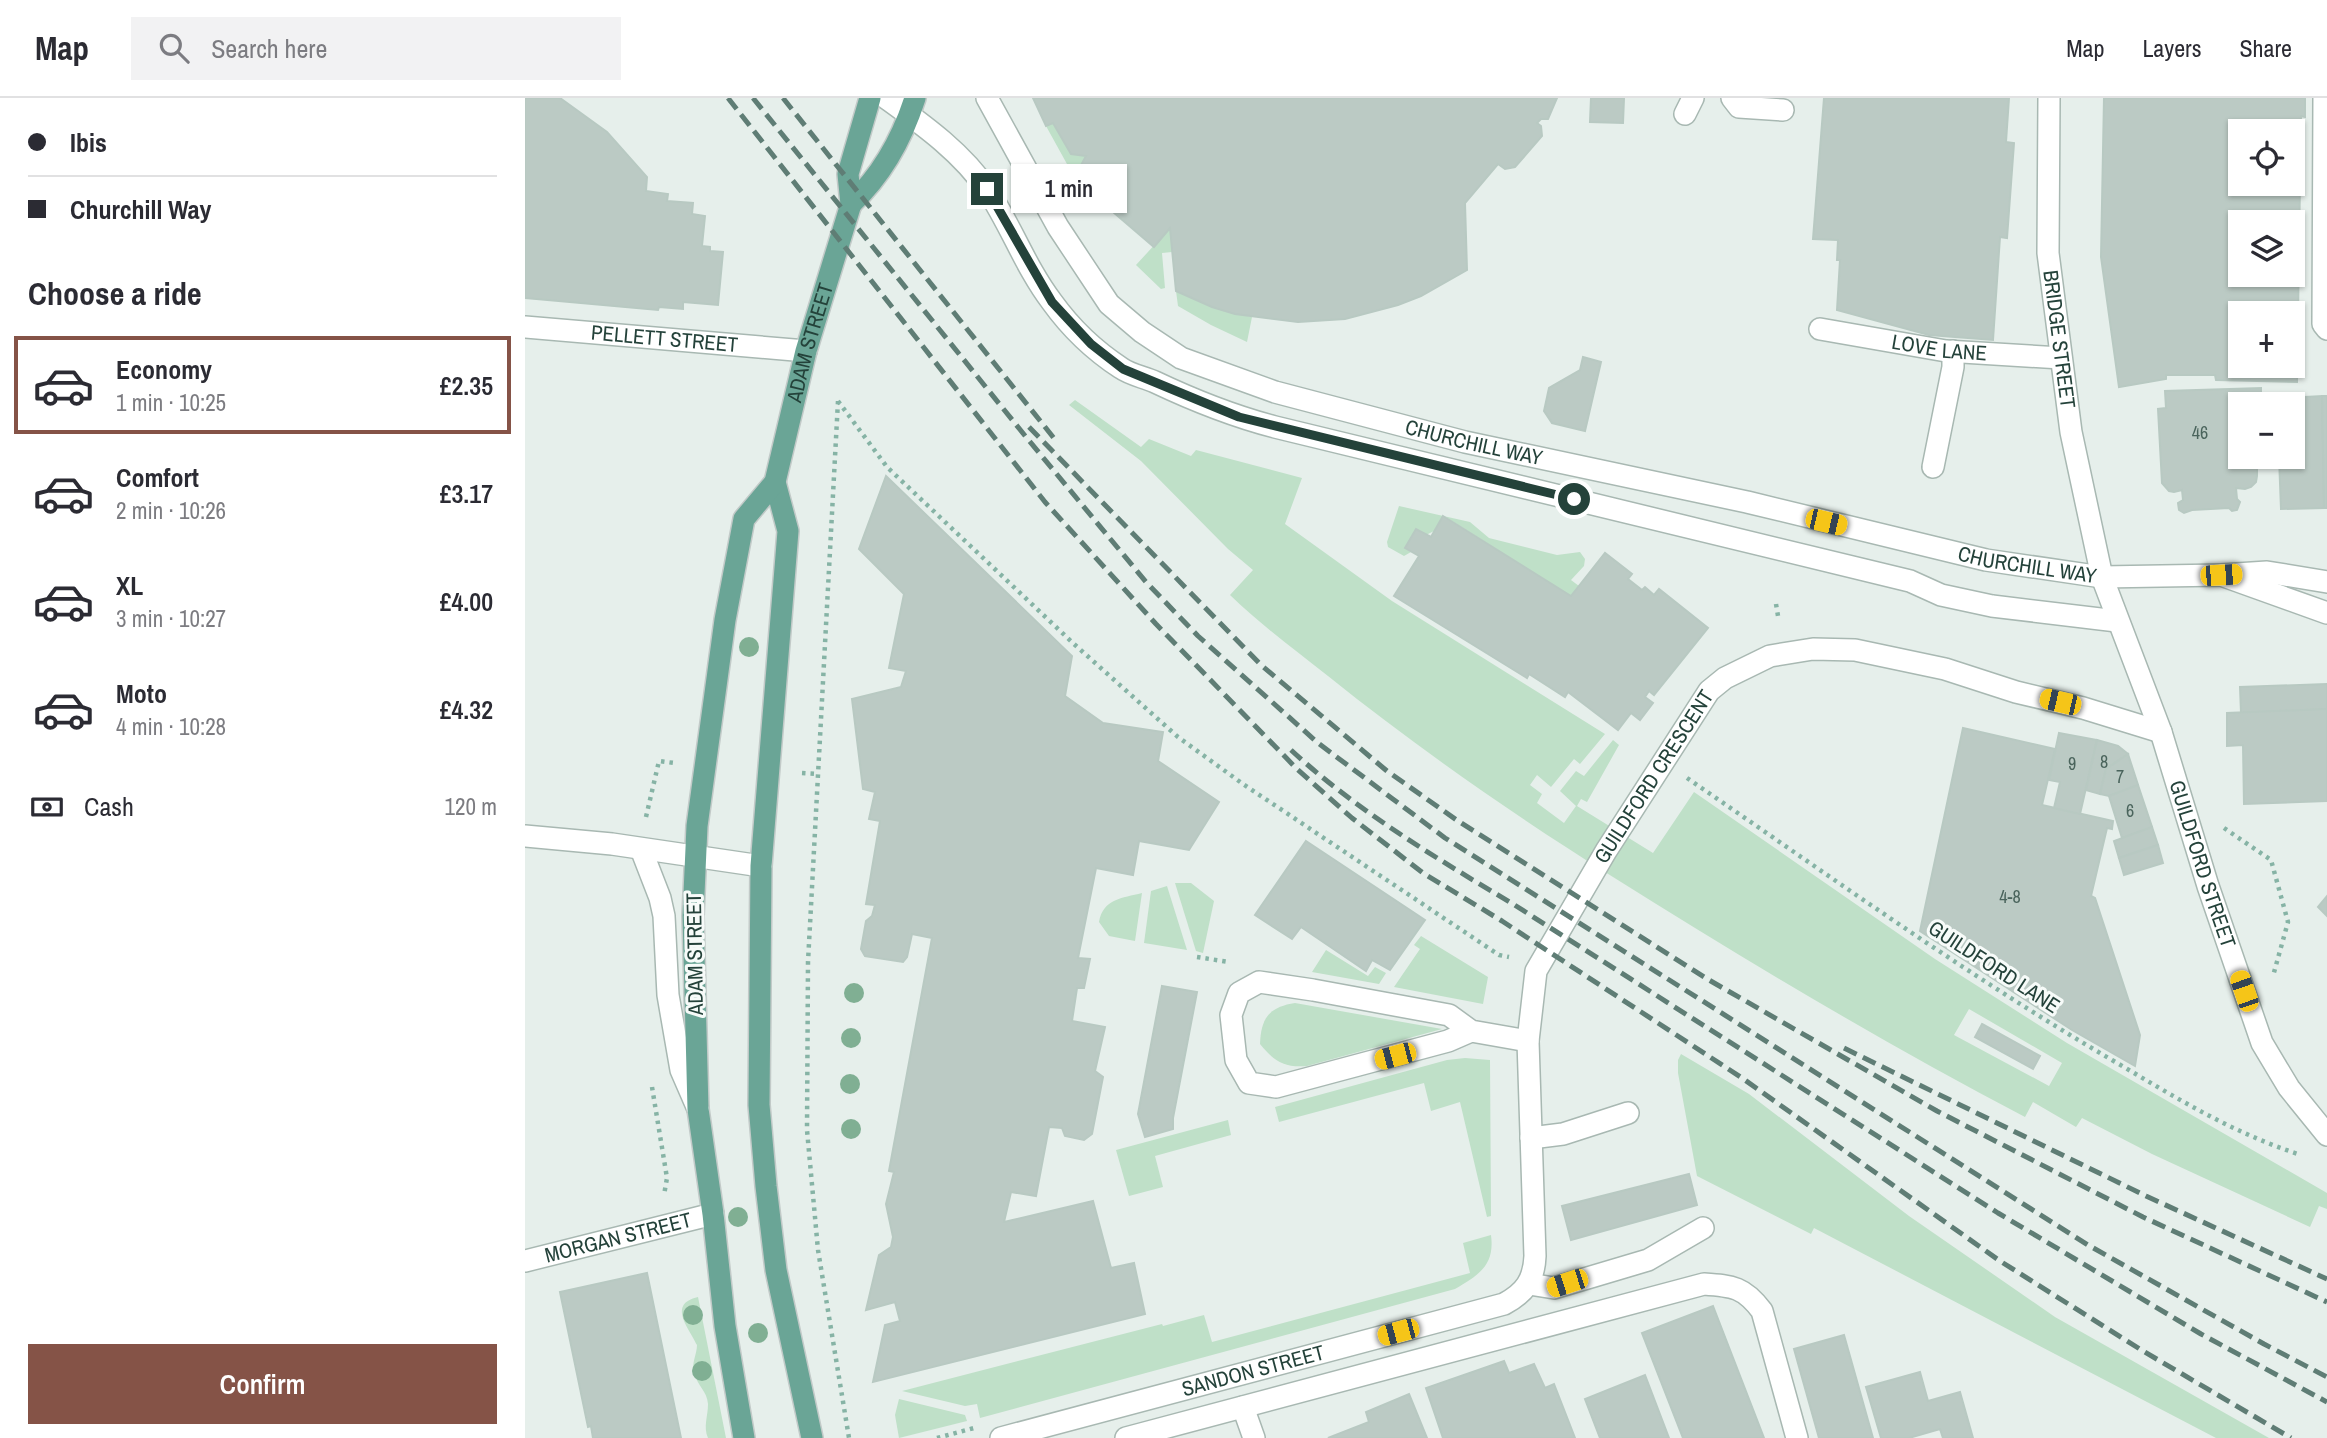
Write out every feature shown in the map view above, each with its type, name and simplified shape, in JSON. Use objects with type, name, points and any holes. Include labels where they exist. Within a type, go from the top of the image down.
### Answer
[{"type":"main road","name":"ADAM STREET","points":[[744,1438],[725,1326],[698,1109],[693,929],[695,857],[712,709],[744,519],[775,482],[806,351],[851,204],[848,174],[870,98]]},
{"type":"main road","name":"ADAM STREET","points":[[851,204],[873,184],[889,159],[913,107]]},
{"type":"main road","name":"ADAM STREET","points":[[775,482],[788,531],[761,866],[759,1105],[776,1270],[812,1438]]},
{"type":"street","name":"CHURCHILL WAY","points":[[886,98],[913,107],[973,171],[1008,223],[1052,302],[1091,344],[1123,369],[1200,403],[1275,427],[1910,581],[1941,595],[1992,606],[2117,621]]},
{"type":"street","name":"CHURCHILL WAY","points":[[987,98],[1058,227],[1109,304],[1142,332],[1181,358],[1275,392],[1465,442],[1747,502],[1986,560],[2102,578],[2267,572],[2327,582]]},
{"type":"street","points":[[1732,98],[1739,107],[1783,110]]},
{"type":"street","name":"BRIDGE STREET","points":[[2049,98],[2048,253],[2074,445],[2102,578]]},
{"type":"street","points":[[2324,98],[2323,324],[2327,329]]},
{"type":"street","name":"PELLETT STREET","points":[[525,327],[806,351]]},
{"type":"street","name":"LOVE LANE","points":[[1820,329],[1953,351],[2061,358]]},
{"type":"street","points":[[1933,467],[1953,351]]},
{"type":"street","name":"CHURCHILL WAY","points":[[2221,575],[2327,613]]},
{"type":"street","name":"GUILDFORD STREET","points":[[2102,578],[2161,732],[2208,886],[2262,1043],[2288,1088],[2327,1135]]},
{"type":"street","name":"GUILDFORD CRESCENT","points":[[1529,1284],[1534,1271],[1535,1256],[1528,1041],[1536,971],[1662,763],[1709,691],[1725,678],[1770,656],[1813,649],[1855,650],[1945,669],[2161,732]]},
{"type":"street","points":[[525,836],[613,844],[761,866]]},
{"type":"street","points":[[641,849],[664,916],[668,995],[681,1070],[698,1109]]},
{"type":"street","points":[[1471,1031],[1448,1041],[1276,1087],[1249,1083],[1236,1060],[1231,1015],[1239,993],[1259,982],[1449,1015],[1471,1031],[1528,1041]]},
{"type":"street","points":[[1531,1138],[1563,1134],[1628,1113]]},
{"type":"street","name":"MORGAN STREET","points":[[525,1261],[713,1214]]},
{"type":"street","points":[[1529,1284],[1554,1288],[1648,1260],[1703,1228]]},
{"type":"street","name":"SANDON STREET","points":[[1001,1438],[1504,1304],[1517,1297],[1529,1284]]},
{"type":"street","points":[[1126,1438],[1704,1284],[1728,1286],[1750,1295],[1762,1311],[1797,1438]]},
{"type":"street","points":[[1243,1407],[1254,1438]]},
{"type":"path","points":[[849,1438],[818,1250],[807,1130],[808,962],[838,401],[887,467],[1074,644],[1178,737],[1430,910],[1499,955],[1509,957]]},
{"type":"path","points":[[1776,604],[1778,616]]},
{"type":"path","points":[[646,817],[659,761],[683,764]]},
{"type":"path","name":"GUILDFORD LANE","points":[[1662,763],[1942,953],[2072,1037],[2218,1122],[2268,1144],[2313,1158]]},
{"type":"path","points":[[801,773],[818,774]]},
{"type":"path","points":[[2223,828],[2270,860],[2288,922],[2270,987]]},
{"type":"green space","points":[[1053,123],[1071,154],[1086,156],[1080,167],[1082,173],[1092,182],[1083,193],[1046,126]]},
{"type":"green space","points":[[1170,228],[1172,252],[1162,253],[1165,288],[1161,289],[1136,265]]},
{"type":"green space","points":[[1176,291],[1212,307],[1252,317],[1247,342],[1178,306]]},
{"type":"green space","points":[[1075,400],[1141,447],[1149,439],[1191,456],[1196,450],[1302,478],[1285,524],[1392,601],[1605,734],[1580,764],[1574,759],[1551,787],[1537,775],[1530,785],[1542,794],[1537,803],[1564,823],[1576,806],[1560,791],[1576,771],[1584,776],[1613,740],[1619,745],[1587,802],[1581,799],[1577,806],[1653,853],[1694,792],[1935,959],[2067,1043],[2327,1193],[2327,1209],[2319,1206],[2310,1227],[2152,1154],[2082,1118],[2076,1127],[2033,1102],[2025,1117],[1817,1001],[1576,854],[1432,755],[1254,617],[1230,595],[1253,570],[1228,549],[1141,461],[1069,405]],"holes":[[[1969,1009],[2062,1063],[2049,1086],[1954,1035]]]},
{"type":"green space","points":[[1399,506],[1444,516],[1436,530],[1426,535],[1416,530],[1405,548],[1411,552],[1404,556],[1388,547],[1387,542]]},
{"type":"green space","points":[[1444,516],[1470,522],[1489,538],[1557,555],[1580,552],[1585,559],[1584,566],[1571,580],[1579,586],[1571,596]]},
{"type":"green space","points":[[1175,883],[1191,883],[1214,901],[1203,953],[1196,951]]},
{"type":"green space","points":[[1167,886],[1187,950],[1144,943],[1151,891]]},
{"type":"green space","points":[[1142,893],[1135,941],[1109,936],[1099,922],[1105,908],[1127,896]]},
{"type":"green space","points":[[1421,936],[1488,977],[1483,1004],[1394,987],[1420,949],[1414,945]]},
{"type":"green space","points":[[1326,950],[1368,976],[1375,967],[1386,973],[1379,984],[1312,972]]},
{"type":"green space","points":[[1295,1003],[1442,1029],[1307,1066],[1292,1066],[1275,1059],[1260,1044],[1262,1027],[1268,1015],[1279,1007]]},
{"type":"green space","points":[[1681,1054],[1749,1094],[1909,1216],[2055,1317],[2269,1438],[2216,1438],[1814,1228],[1811,1234],[1697,1176],[1678,1073]]},
{"type":"green space","points":[[1447,1060],[1490,1060],[1491,1216],[1487,1217],[1460,1102],[1431,1111],[1424,1083],[1279,1122],[1275,1107]]},
{"type":"green space","points":[[1228,1120],[1231,1135],[1155,1156],[1163,1187],[1129,1196],[1116,1150]]},
{"type":"green space","points":[[1491,1235],[1492,1245],[1484,1268],[1455,1289],[980,1418],[977,1404],[965,1406],[902,1391],[1204,1315],[1212,1342],[1470,1273],[1463,1243]]},
{"type":"green space","points":[[698,1297],[726,1438],[708,1438],[707,1399],[693,1370],[697,1345],[682,1311],[689,1300]]},
{"type":"green space","points":[[899,1399],[965,1415],[967,1421],[899,1438],[895,1415]]},
{"type":"building","points":[[525,98],[560,98],[607,132],[647,177],[646,191],[668,194],[667,201],[693,203],[692,214],[705,216],[702,246],[710,247],[710,251],[723,252],[718,305],[683,302],[683,309],[659,307],[658,310],[525,298]]},
{"type":"building","points":[[1033,98],[1557,98],[1548,119],[1541,119],[1537,123],[1541,126],[1542,136],[1515,167],[1505,169],[1498,164],[1465,203],[1467,270],[1421,296],[1398,305],[1345,319],[1298,322],[1235,314],[1176,291],[1170,228],[1154,247],[1112,211],[1122,198],[1112,199],[1082,173],[1080,167],[1086,156],[1071,154],[1053,123],[1046,126]]},
{"type":"building","points":[[1591,98],[1624,98],[1623,123],[1590,122]]},
{"type":"building","points":[[1824,98],[2009,98],[2006,142],[2014,143],[2007,238],[2000,237],[1993,340],[1929,335],[1837,310],[1840,260],[1837,260],[1838,240],[1813,239]]},
{"type":"building","points":[[2104,98],[2305,98],[2305,117],[2301,116],[2301,119],[2228,119],[2228,196],[2300,196],[2300,210],[2228,210],[2228,287],[2298,287],[2298,301],[2228,301],[2228,378],[2297,378],[2297,382],[2216,380],[2215,375],[2166,375],[2166,379],[2119,387],[2101,257]]},
{"type":"building","points":[[1583,357],[1601,362],[1585,431],[1552,423],[1544,411],[1549,388],[1580,370]]},
{"type":"building","points":[[2261,388],[2261,392],[2228,392],[2228,469],[2257,469],[2256,482],[2251,487],[2236,488],[2240,502],[2237,510],[2192,510],[2184,513],[2179,510],[2178,503],[2183,500],[2182,490],[2169,491],[2162,483],[2158,409],[2166,408],[2165,391]]},
{"type":"building","points":[[2322,396],[2324,508],[2281,509],[2279,469],[2305,469],[2305,397]]},
{"type":"building","points":[[2322,396],[2327,396],[2327,508],[2324,508]]},
{"type":"building","points":[[886,476],[1072,656],[1065,696],[1103,723],[1163,732],[1158,761],[1219,802],[1189,850],[1139,841],[1133,875],[1096,868],[1078,958],[1090,959],[1084,988],[1077,988],[1072,1021],[1105,1027],[1095,1071],[1103,1077],[1092,1134],[1084,1140],[1065,1136],[1062,1128],[1049,1127],[1036,1196],[1011,1192],[1004,1222],[1093,1201],[1111,1268],[1134,1263],[1145,1314],[873,1382],[885,1325],[900,1321],[895,1302],[866,1310],[879,1255],[891,1247],[893,1237],[886,1204],[894,1172],[889,1171],[932,938],[912,934],[907,957],[903,962],[865,956],[861,949],[866,921],[872,916],[875,905],[866,904],[880,821],[869,819],[875,792],[863,789],[852,699],[901,687],[906,671],[889,668],[904,594],[859,549]]},
{"type":"building","points":[[1443,516],[1571,596],[1605,553],[1632,574],[1628,579],[1642,590],[1645,587],[1654,595],[1659,589],[1708,628],[1654,695],[1649,691],[1645,697],[1653,703],[1640,720],[1631,713],[1618,730],[1568,692],[1565,697],[1529,674],[1527,678],[1394,596],[1419,556],[1405,548],[1416,529],[1431,537]]},
{"type":"building","points":[[2327,684],[2327,709],[2241,713],[2240,687]]},
{"type":"building","points":[[2327,709],[2327,801],[2244,804],[2243,745],[2227,746],[2227,713]]},
{"type":"building","points":[[1963,728],[2055,749],[2042,805],[2113,821],[2112,829],[2107,828],[2091,896],[2095,898],[2140,1035],[2135,1066],[2072,1030],[1920,931]]},
{"type":"building","points":[[2059,733],[2097,740],[2080,814],[2054,808],[2060,782],[2049,780]]},
{"type":"building","points":[[2097,740],[2118,746],[2128,754],[2106,769],[2100,794],[2086,790]]},
{"type":"building","points":[[2128,754],[2138,785],[2109,796],[2100,794],[2106,769]]},
{"type":"building","points":[[2138,785],[2152,827],[2122,838],[2109,796]]},
{"type":"building","points":[[2152,827],[2158,845],[2119,858],[2114,841]]},
{"type":"building","points":[[1306,841],[1425,920],[1390,970],[1372,960],[1366,971],[1301,927],[1292,939],[1255,915]]},
{"type":"building","points":[[2158,845],[2163,863],[2124,875],[2119,858]]},
{"type":"building","points":[[2327,896],[2327,916],[2318,907]]},
{"type":"building","points":[[1162,986],[1197,992],[1173,1129],[1145,1137],[1138,1114]]},
{"type":"building","points":[[1982,1024],[2040,1056],[2033,1069],[1975,1037]]},
{"type":"building","points":[[1689,1174],[1697,1205],[1571,1240],[1562,1206]]},
{"type":"building","points":[[647,1273],[681,1438],[593,1438],[591,1426],[588,1427],[560,1292]]},
{"type":"building","points":[[1713,1306],[1764,1438],[1683,1438],[1642,1333]]},
{"type":"building","points":[[1844,1335],[1873,1438],[1819,1438],[1794,1349]]},
{"type":"building","points":[[1504,1361],[1509,1373],[1534,1364],[1545,1388],[1554,1384],[1575,1438],[1443,1438],[1426,1388]]},
{"type":"building","points":[[1920,1372],[1928,1401],[1960,1392],[1973,1438],[1943,1438],[1940,1429],[1909,1438],[1881,1438],[1866,1387]]},
{"type":"building","points":[[1645,1375],[1669,1438],[1600,1438],[1585,1399]]},
{"type":"building","points":[[1409,1394],[1427,1438],[1328,1438],[1369,1422],[1366,1412]]},
{"type":"railway","points":[[728,98],[1045,502],[1156,624],[1297,769],[1352,818],[1423,873],[1502,921],[1742,1078],[2000,1261],[2143,1351],[2291,1438]]},
{"type":"railway","points":[[753,98],[1146,582],[1198,636],[1318,743],[1445,838],[2088,1245],[2327,1377]]},
{"type":"railway","points":[[783,98],[1057,442]]},
{"type":"railway","points":[[1029,427],[1261,665],[1387,771],[1458,821],[1709,980],[1937,1111],[2143,1217],[2327,1302]]},
{"type":"railway","points":[[1291,750],[1343,793],[1398,833],[1998,1213],[2201,1334],[2327,1402]]},
{"type":"railway","points":[[1844,1048],[2146,1196],[2327,1279]]},
{"type":"route","points":[[987,189],[1052,302],[1091,344],[1123,369],[1239,417],[1574,499]]}]
